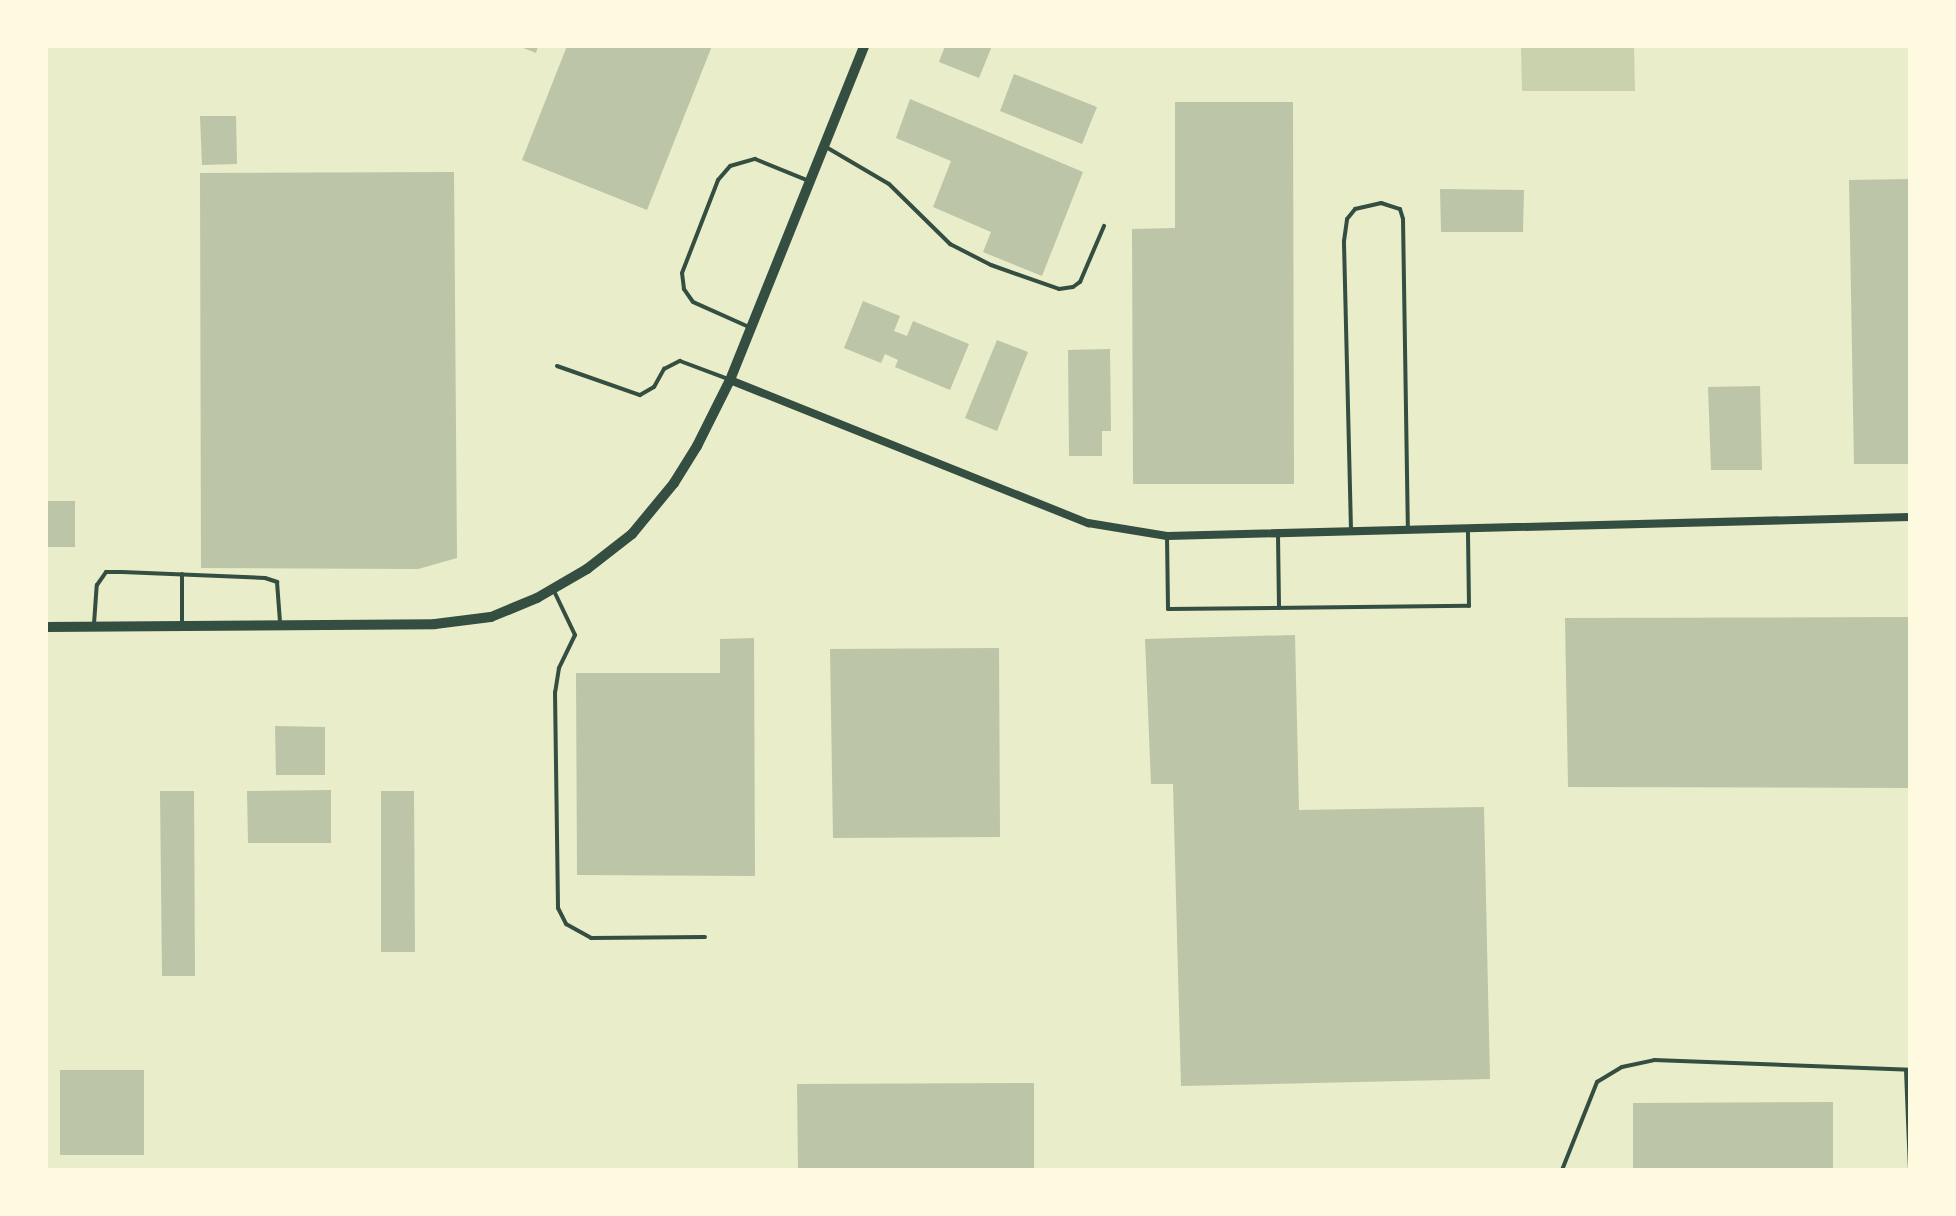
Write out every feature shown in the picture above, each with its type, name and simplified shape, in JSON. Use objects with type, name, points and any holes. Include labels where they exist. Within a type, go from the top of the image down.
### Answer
[{"type":"street","points":[[46,627],[435,624],[491,617],[553,589],[587,569],[632,534],[674,483],[730,380],[864,46]]},
{"type":"street","points":[[730,380],[1088,523],[1167,536],[1910,517]]},
{"type":"lane","points":[[824,146],[889,184],[950,244],[991,265],[1059,289],[1073,287],[1080,282],[1104,226]]},
{"type":"lane","points":[[751,328],[693,302],[684,289],[682,273],[718,180],[730,166],[755,159],[810,181]]},
{"type":"lane","points":[[1351,530],[1344,241],[1347,219],[1355,209],[1381,203],[1400,209],[1403,219],[1408,529]]},
{"type":"lane","points":[[557,366],[640,395],[654,387],[664,369],[680,361],[730,380]]},
{"type":"lane","points":[[1167,536],[1168,609],[1469,606],[1468,528]]},
{"type":"lane","points":[[1278,533],[1279,608]]},
{"type":"lane","points":[[94,627],[97,585],[106,572],[265,578],[277,582],[280,625]]},
{"type":"lane","points":[[182,574],[182,626]]},
{"type":"lane","points":[[553,589],[575,635],[559,668],[555,692],[558,908],[566,924],[591,938],[705,937]]},
{"type":"lane","points":[[1562,1170],[1597,1082],[1622,1067],[1654,1060],[1908,1070],[1910,1170]]},
{"type":"green space","points":[[1521,46],[1634,46],[1635,91],[1522,91]]},
{"type":"building","points":[[518,46],[538,46],[536,53]]},
{"type":"building","points":[[567,46],[712,46],[647,210],[522,160]]},
{"type":"building","points":[[945,46],[992,46],[979,78],[939,62]]},
{"type":"building","points":[[1014,74],[1097,107],[1082,144],[1000,111]]},
{"type":"building","points":[[910,99],[1083,172],[1042,276],[983,252],[991,232],[933,207],[951,161],[896,138]]},
{"type":"building","points":[[1175,102],[1293,102],[1294,484],[1133,484],[1132,229],[1175,228]]},
{"type":"building","points":[[200,116],[236,116],[237,164],[202,165]]},
{"type":"building","points":[[454,172],[457,558],[418,569],[201,568],[200,173]]},
{"type":"building","points":[[1910,179],[1910,464],[1854,464],[1849,180]]},
{"type":"building","points":[[1440,189],[1524,190],[1523,232],[1441,232]]},
{"type":"building","points":[[863,301],[900,316],[894,331],[907,336],[913,321],[969,344],[950,390],[895,367],[898,360],[885,354],[881,363],[844,348]]},
{"type":"building","points":[[997,340],[1028,352],[997,431],[965,418]]},
{"type":"building","points":[[1110,349],[1111,431],[1102,431],[1102,456],[1069,456],[1068,350]]},
{"type":"building","points":[[1760,386],[1762,470],[1711,470],[1708,387]]},
{"type":"building","points":[[46,501],[75,501],[75,547],[46,547]]},
{"type":"building","points":[[1910,617],[1910,788],[1568,787],[1565,618]]},
{"type":"building","points":[[1295,635],[1299,810],[1484,807],[1490,1079],[1181,1086],[1173,784],[1151,784],[1145,639]]},
{"type":"building","points":[[754,638],[755,876],[577,875],[576,673],[720,673],[720,639]]},
{"type":"building","points":[[999,648],[1000,837],[833,838],[830,649]]},
{"type":"building","points":[[275,726],[325,727],[325,775],[276,775]]},
{"type":"building","points":[[331,790],[331,843],[248,843],[247,791]]},
{"type":"building","points":[[160,791],[194,791],[195,976],[162,976]]},
{"type":"building","points":[[381,791],[414,791],[415,952],[381,952]]},
{"type":"building","points":[[60,1070],[144,1070],[144,1155],[60,1155]]},
{"type":"building","points":[[1034,1083],[1034,1170],[798,1170],[797,1084]]},
{"type":"building","points":[[1833,1102],[1833,1170],[1633,1170],[1633,1103]]}]
